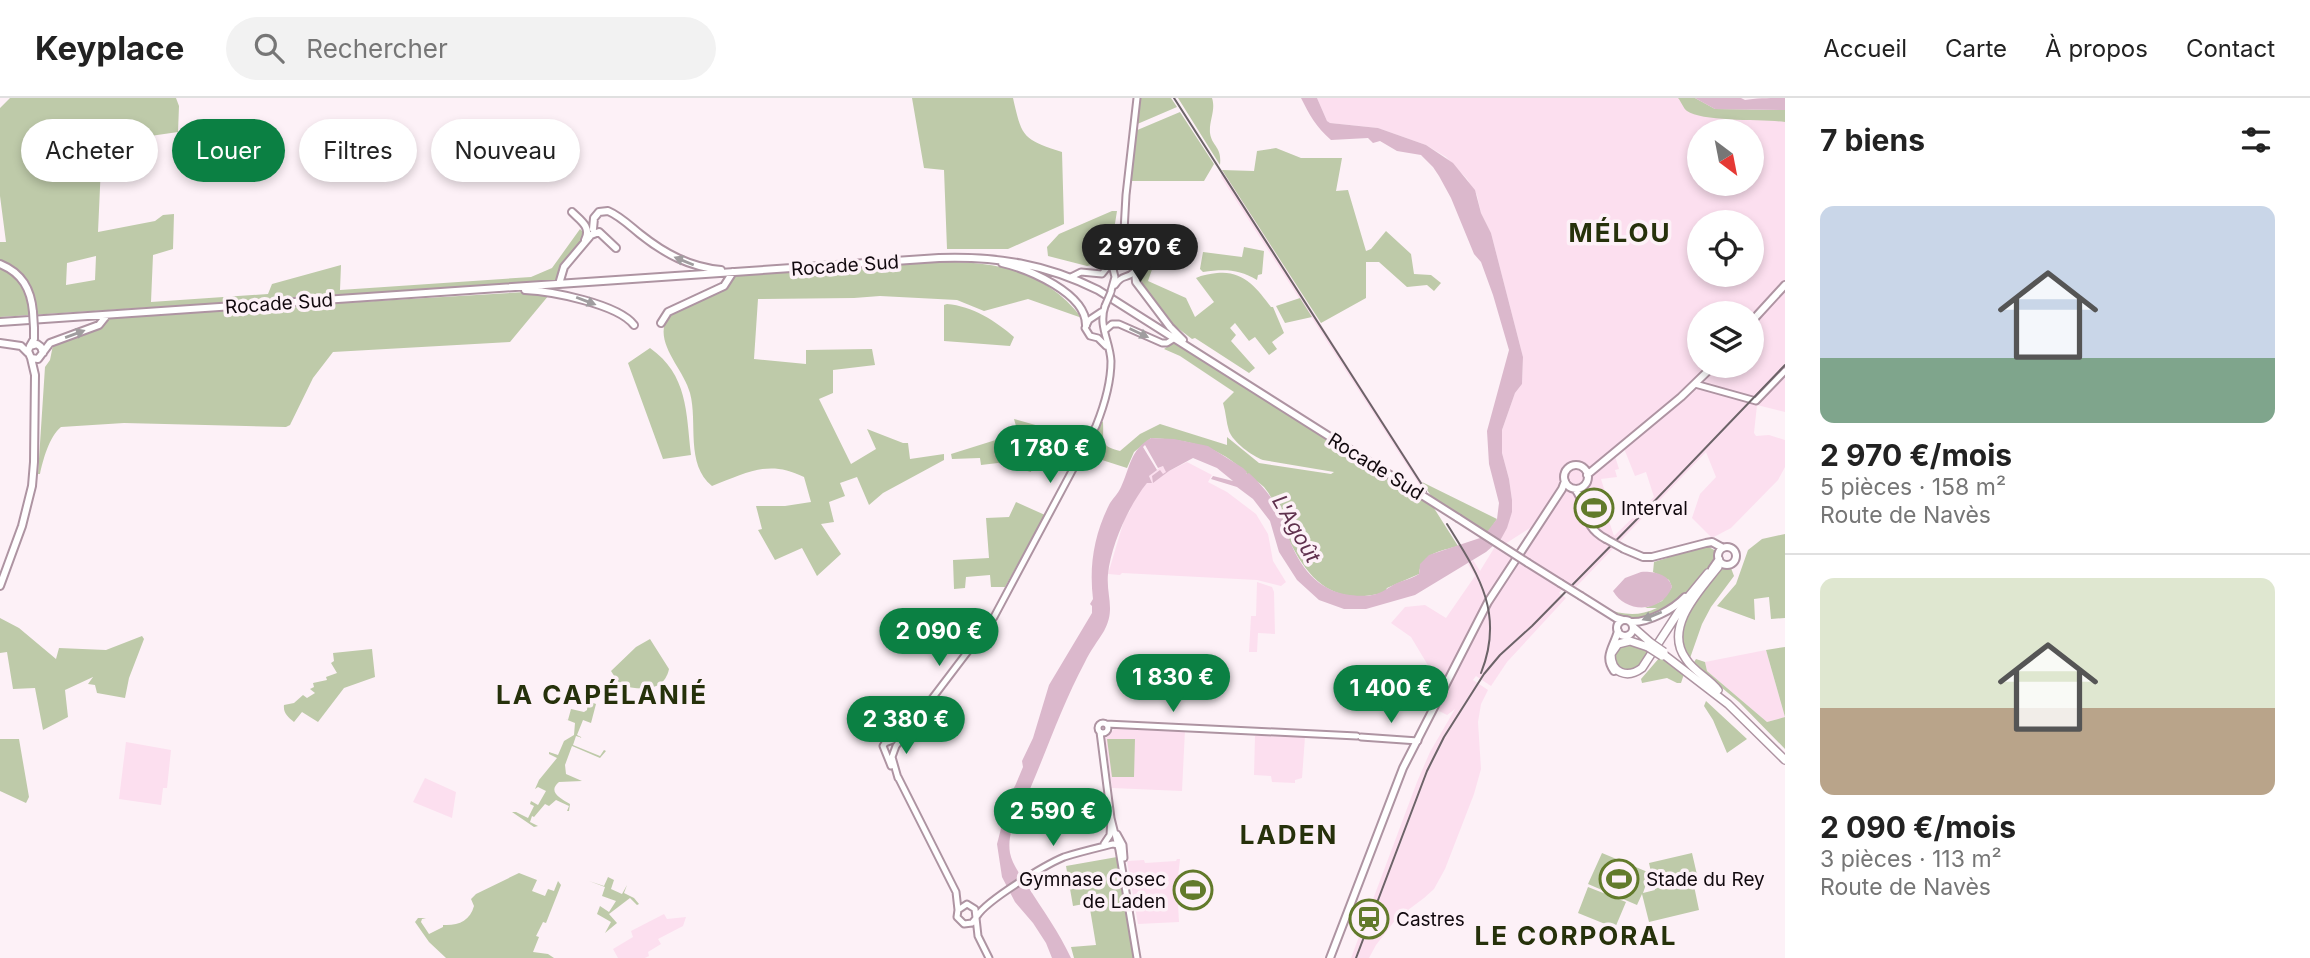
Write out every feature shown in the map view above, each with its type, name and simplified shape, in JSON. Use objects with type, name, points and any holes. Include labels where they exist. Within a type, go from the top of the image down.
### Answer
[{"type":"highway","points":[[1718,690],[1686,660],[1679,647],[1678,633],[1684,614],[1721,558]]},
{"type":"highway","points":[[1649,645],[1630,641],[1618,643],[1611,654],[1613,666],[1626,674],[1642,668],[1680,609],[1708,573]]},
{"type":"highway","name":"Rocade Sud","points":[[1629,626],[1649,645],[1718,690],[1785,754]]},
{"type":"highway","name":"Rocade Sud","points":[[1663,654],[1728,704],[1785,760]]},
{"type":"main road","points":[[1070,277],[1081,272],[1103,273],[1118,251],[1124,231],[1136,98]]},
{"type":"main road","points":[[593,229],[590,219],[604,210],[611,212],[655,246],[695,266],[722,270],[776,269]]},
{"type":"main road","points":[[559,284],[564,267],[587,236],[588,230],[572,212]]},
{"type":"main road","points":[[1111,291],[1117,281],[1135,271],[1138,266],[1124,231]]},
{"type":"main road","points":[[582,244],[596,232],[602,234],[616,248]]},
{"type":"main road","points":[[1118,251],[1130,250]]},
{"type":"main road","points":[[948,258],[1003,262],[1042,278],[1073,301],[1084,313],[1087,334],[1108,349]]},
{"type":"main road","name":"Rocade Sud","points":[[0,322],[948,258],[1012,260],[1070,277],[1098,290],[1629,626]]},
{"type":"main road","points":[[898,778],[892,757],[894,750],[994,617],[1099,420],[1111,362],[1103,322],[1105,307],[1115,280],[1111,261]]},
{"type":"main road","points":[[0,264],[13,270],[25,283],[31,297],[34,330],[30,352],[35,374]]},
{"type":"main road","points":[[1114,271],[1123,276]]},
{"type":"main road","points":[[1135,271],[1136,282],[1170,327],[1181,339],[1218,366]]},
{"type":"main road","points":[[661,323],[668,312],[725,285],[733,272]]},
{"type":"main road","points":[[1764,310],[1785,287]]},
{"type":"main road","points":[[470,290],[526,290],[565,294],[625,317],[634,325]]},
{"type":"main road","points":[[1086,325],[1105,307]]},
{"type":"main road","points":[[0,586],[22,526],[32,486],[35,374],[41,352],[52,342],[100,325],[107,315]]},
{"type":"main road","points":[[1095,318],[1103,322]]},
{"type":"main road","points":[[1096,338],[1112,324],[1119,324],[1162,343],[1175,338]]},
{"type":"main road","points":[[34,330],[41,352]]},
{"type":"main road","points":[[0,343],[23,347],[30,352],[41,352]]},
{"type":"main road","points":[[30,352],[41,352]]},
{"type":"main road","points":[[1697,382],[1706,388],[1756,401],[1785,371]]},
{"type":"main road","points":[[1698,378],[1590,466],[1586,472],[1582,502],[1591,529],[1624,549],[1652,557],[1712,542],[1721,558]]},
{"type":"main road","points":[[1586,472],[1701,378]]},
{"type":"main road","points":[[1331,958],[1357,895],[1394,788],[1488,602],[1562,489],[1564,473],[1570,467],[1577,466],[1586,472]]},
{"type":"main road","points":[[1565,481],[1582,502]]},
{"type":"main road","points":[[1535,528],[1572,488],[1583,486]]},
{"type":"main road","points":[[1617,630],[1621,636],[1629,626],[1676,605],[1721,558]]},
{"type":"main road","points":[[1629,626],[1618,624],[1609,651],[1609,664],[1615,672],[1624,677],[1637,674],[1652,658],[1691,596],[1721,558]]},
{"type":"main road","name":"Rocade Sud","points":[[1594,605],[1617,630]]},
{"type":"main road","points":[[1139,958],[1122,858],[1111,818],[1102,743],[1105,730],[1116,724],[1418,741]]},
{"type":"main road","points":[[905,733],[884,744],[885,752],[956,892],[976,911],[978,936],[989,958]]},
{"type":"main road","points":[[890,742],[894,745],[894,750]]},
{"type":"main road","points":[[885,752],[894,750]]},
{"type":"main road","points":[[1102,848],[1110,837],[1111,818]]},
{"type":"main road","points":[[958,910],[964,905],[982,905],[1060,859],[1118,841]]},
{"type":"main road","points":[[1102,848],[1114,850],[1122,858]]},
{"type":"main road","points":[[956,892],[959,920],[978,936]]},
{"type":"main road","points":[[965,924],[972,923],[982,909],[997,897]]},
{"type":"shaded area","points":[[1301,98],[1317,98],[1330,123],[1378,128],[1426,145],[1453,163],[1475,190],[1481,213],[1491,233],[1523,357],[1522,384],[1515,393],[1502,430],[1502,453],[1509,479],[1512,512],[1501,539],[1486,552],[1415,595],[1366,609],[1344,609],[1319,600],[1297,580],[1279,552],[1270,521],[1253,499],[1237,487],[1211,479],[1213,476],[1233,481],[1217,468],[1193,458],[1153,483],[1152,476],[1160,470],[1163,474],[1166,472],[1163,466],[1158,468],[1145,445],[1143,447],[1157,470],[1149,476],[1152,483],[1147,483],[1134,502],[1113,551],[1108,574],[1108,623],[1070,693],[1010,836],[1010,853],[1015,866],[1071,958],[1052,958],[1046,943],[1015,902],[1002,877],[997,844],[1010,794],[1023,767],[1022,761],[1033,738],[1049,685],[1092,613],[1092,563],[1100,528],[1109,505],[1121,487],[1131,460],[1144,443],[1151,438],[1174,439],[1208,446],[1243,468],[1246,474],[1249,473],[1262,486],[1276,505],[1292,547],[1304,567],[1319,582],[1338,593],[1372,595],[1412,578],[1419,574],[1420,564],[1429,555],[1483,537],[1497,519],[1499,503],[1489,464],[1487,431],[1509,350],[1481,262],[1474,254],[1439,176],[1421,155],[1397,151],[1380,141],[1373,143],[1368,138],[1331,140],[1313,120]]},
{"type":"shaded area","points":[[1317,98],[1684,98],[1785,116],[1785,412],[1757,405],[1754,433],[1756,436],[1769,435],[1785,440],[1785,467],[1778,480],[1731,528],[1712,538],[1692,518],[1700,494],[1716,477],[1706,452],[1575,588],[1517,552],[1530,528],[1505,544],[1501,539],[1512,512],[1512,500],[1502,453],[1502,430],[1515,393],[1522,384],[1523,357],[1491,233],[1481,213],[1477,195],[1467,179],[1446,157],[1426,145],[1378,128],[1330,123]],"holes":[[[1623,446],[1635,476],[1646,472],[1654,497],[1614,536],[1601,497],[1606,495],[1601,479],[1617,477],[1615,470],[1619,469],[1614,453]]]},
{"type":"shaded area","points":[[1695,98],[1785,98],[1785,110],[1715,109]]},
{"type":"shaded area","points":[[1222,170],[1427,490],[1424,492],[1221,177]]},
{"type":"shaded area","points":[[1187,462],[1212,475],[1208,482],[1227,492],[1256,514],[1268,534],[1273,561],[1286,582],[1281,586],[1257,580],[1108,574],[1125,517],[1141,490],[1147,483],[1152,483],[1149,476],[1162,466],[1169,471]]},
{"type":"shaded area","points":[[1496,545],[1563,588],[1559,593],[1566,598],[1507,662],[1491,686],[1476,676],[1473,680],[1488,690],[1481,704],[1478,722],[1481,769],[1445,869],[1434,889],[1396,919],[1369,958],[1351,958],[1417,782],[1430,752],[1455,709],[1447,715],[1435,709],[1441,697],[1435,694],[1429,667],[1411,637],[1391,623],[1405,607],[1425,605],[1446,618],[1475,576],[1468,564],[1473,560],[1480,571]]},
{"type":"shaded area","points":[[1641,572],[1660,574],[1668,579],[1672,587],[1667,596],[1652,606],[1635,607],[1626,604],[1613,591],[1625,578]]},
{"type":"shaded area","points":[[1257,582],[1272,587],[1274,592],[1275,634],[1258,633],[1257,652],[1249,652],[1251,616],[1256,616]]},
{"type":"shaded area","points":[[1766,650],[1785,717],[1767,722],[1707,671],[1705,662]]},
{"type":"shaded area","points":[[1116,727],[1185,730],[1182,791],[1112,788],[1105,739]]},
{"type":"shaded area","points":[[1255,736],[1305,737],[1302,778],[1295,780],[1295,783],[1272,782],[1271,776],[1254,775]]},
{"type":"shaded area","points":[[126,742],[171,750],[167,788],[163,788],[161,805],[119,799]]},
{"type":"shaded area","points":[[425,778],[456,792],[452,818],[413,802]]},
{"type":"shaded area","points":[[1180,859],[1177,886],[1179,922],[1138,924],[1127,861],[1144,860],[1145,863]]},
{"type":"shaded area","points":[[664,914],[667,919],[686,917],[683,926],[658,939],[661,944],[648,952],[649,956],[645,958],[618,958],[613,949],[633,937],[631,931]]},
{"type":"green space","points":[[10,98],[176,98],[178,119],[172,119],[172,133],[158,135],[158,119],[21,119],[21,182],[100,182],[98,232],[155,221],[163,215],[174,214],[173,249],[153,255],[151,302],[268,294],[272,284],[341,265],[340,290],[531,277],[552,268],[580,229],[586,235],[559,271],[559,281],[0,317],[0,242],[6,242],[0,196],[0,108]],"holes":[[[96,256],[95,280],[66,285],[67,263]]]},
{"type":"green space","points":[[912,98],[1013,98],[1026,135],[1039,144],[1062,152],[1064,224],[1008,249],[947,249],[944,170],[924,168]]},
{"type":"green space","points":[[1139,98],[1171,98],[1177,107],[1135,125]]},
{"type":"green space","points":[[1178,98],[1212,98],[1210,133],[1220,154],[1220,165]]},
{"type":"green space","points":[[1678,98],[1695,98],[1715,109],[1785,110],[1785,122],[1719,119],[1695,115],[1686,110]]},
{"type":"green space","points":[[1180,112],[1214,164],[1204,181],[1130,181],[1135,131]]},
{"type":"green space","points":[[1276,148],[1301,158],[1342,158],[1336,191],[1348,190],[1366,251],[1371,249],[1386,231],[1411,254],[1414,274],[1431,275],[1441,283],[1434,291],[1427,285],[1407,287],[1379,262],[1366,262],[1366,298],[1321,323],[1222,170],[1254,171],[1257,151]]},
{"type":"green space","points":[[1117,211],[1113,236],[1101,251],[1098,264],[1087,266],[1048,256],[1047,247],[1059,234]]},
{"type":"green space","points":[[1244,247],[1264,251],[1262,274],[1258,275],[1257,280],[1238,272],[1203,272],[1200,269],[1203,252],[1242,257]]},
{"type":"green space","points":[[1156,258],[1148,281],[1186,298],[1195,317],[1214,302],[1196,278],[1226,273],[1242,277],[1249,282],[1273,307],[1284,333],[1272,342],[1277,349],[1269,355],[1255,337],[1249,341],[1235,323],[1230,328],[1236,335],[1231,341],[1255,368],[1249,373],[1195,338],[1192,339],[1171,323],[1138,281],[1142,265]]},
{"type":"green space","points":[[934,262],[977,263],[1016,271],[1051,288],[1082,318],[1028,299],[984,311],[957,300],[880,296],[758,299],[754,359],[806,364],[806,350],[872,349],[875,365],[833,370],[833,393],[819,399],[851,464],[876,449],[867,429],[908,443],[910,459],[944,454],[944,460],[883,493],[869,505],[857,477],[840,483],[845,496],[829,502],[834,522],[821,524],[841,554],[817,576],[802,548],[775,560],[758,530],[762,529],[756,506],[785,506],[811,502],[804,477],[779,469],[768,469],[747,473],[712,486],[704,477],[695,455],[690,393],[670,354],[664,335],[664,325],[669,315],[726,289],[736,275]]},
{"type":"green space","points":[[525,292],[549,295],[510,342],[333,352],[313,378],[290,425],[286,427],[124,423],[61,427],[50,443],[38,474],[45,367],[50,360],[53,345],[102,328],[109,317]]},
{"type":"green space","points":[[1300,298],[1312,317],[1285,323],[1276,306]]},
{"type":"green space","points":[[944,305],[974,311],[999,325],[1014,337],[1010,346],[944,341]]},
{"type":"green space","points":[[1174,342],[1432,505],[1458,546],[1428,557],[1419,574],[1387,588],[1385,592],[1368,596],[1338,593],[1315,579],[1306,568],[1289,540],[1276,506],[1264,487],[1237,464],[1215,451],[1191,443],[1151,438],[1134,452],[1127,468],[1102,460],[1078,464],[1100,420],[1103,422],[1104,442],[1120,451],[1140,434],[1160,424],[1227,445],[1227,437],[1259,463],[1331,474],[1334,472],[1263,460],[1243,448],[1229,431],[1223,403],[1234,392],[1180,356],[1164,349]]},
{"type":"green space","points":[[650,348],[672,370],[678,382],[686,409],[691,455],[663,459],[628,363]]},
{"type":"green space","points":[[1014,419],[1039,426],[1032,433],[1036,446],[1031,472],[998,463],[981,465],[980,458],[952,459],[951,454],[1018,433]]},
{"type":"green space","points":[[1422,482],[1497,519],[1487,534],[1433,499]]},
{"type":"green space","points":[[1016,502],[1045,515],[1005,587],[991,587],[990,575],[966,577],[965,588],[954,589],[953,560],[989,558],[986,518],[1009,517]]},
{"type":"green space","points":[[1785,534],[1785,618],[1771,619],[1769,597],[1754,599],[1755,620],[1717,606],[1736,584],[1748,550],[1762,539]]},
{"type":"green space","points":[[1707,546],[1716,551],[1716,562],[1670,607],[1632,620],[1620,618],[1604,608],[1630,614],[1657,608],[1645,608],[1662,601],[1672,587],[1669,580],[1653,572],[1654,562]]},
{"type":"green space","points":[[1724,566],[1731,568],[1734,576],[1702,624],[1689,661],[1681,640],[1682,626],[1698,597]]},
{"type":"green space","points":[[0,618],[19,628],[56,659],[59,648],[106,650],[142,636],[144,639],[129,678],[125,698],[97,693],[95,685],[88,684],[93,677],[65,690],[68,717],[43,730],[35,688],[13,689],[7,652],[0,653]]},
{"type":"green space","points":[[650,639],[669,669],[666,677],[650,688],[620,685],[611,671],[636,647]]},
{"type":"green space","points":[[1625,643],[1651,651],[1637,669],[1625,672],[1616,666],[1613,654]]},
{"type":"green space","points":[[1785,647],[1785,717],[1766,650]]},
{"type":"green space","points":[[372,649],[375,677],[344,688],[318,722],[302,712],[294,722],[286,715],[284,705],[294,703],[303,695],[307,698],[315,693],[310,689],[314,687],[313,683],[327,680],[326,677],[337,673],[331,663],[334,661],[333,653]]},
{"type":"green space","points":[[1147,655],[1173,656],[1178,661],[1178,669],[1171,675],[1141,669],[1140,661]]},
{"type":"green space","points":[[1660,657],[1684,674],[1681,683],[1667,678],[1642,683],[1641,679]]},
{"type":"green space","points":[[1696,659],[1705,662],[1707,671],[1767,722],[1785,717],[1785,749],[1739,702],[1693,664]]},
{"type":"green space","points":[[588,701],[596,704],[591,723],[583,720],[577,735],[583,738],[576,736],[573,745],[600,756],[606,751],[600,758],[572,746],[565,765],[566,774],[582,781],[559,782],[554,789],[557,795],[570,804],[569,811],[569,806],[556,800],[549,806],[545,804],[532,816],[530,822],[538,826],[534,827],[512,812],[528,818],[534,806],[530,804],[531,801],[538,805],[546,791],[538,787],[535,789],[557,758],[549,752],[558,755],[564,741],[574,735],[575,723],[565,719],[568,720],[571,709],[584,712],[587,710]]},
{"type":"green space","points":[[1706,701],[1747,739],[1727,753],[1704,706]]},
{"type":"green space","points":[[0,739],[19,739],[29,797],[26,803],[0,791]]},
{"type":"green space","points":[[1107,739],[1135,739],[1134,777],[1112,777]]},
{"type":"green space","points":[[1602,853],[1650,873],[1643,893],[1655,890],[1649,863],[1692,853],[1698,879],[1693,881],[1699,910],[1649,922],[1642,894],[1637,905],[1588,884]]},
{"type":"green space","points":[[1117,857],[1135,958],[1074,958],[1071,947],[1096,945],[1089,903],[1073,906],[1066,866]]},
{"type":"green space","points":[[519,873],[537,880],[532,891],[545,896],[548,889],[554,891],[558,881],[561,885],[546,923],[543,922],[536,936],[539,937],[533,952],[548,954],[554,958],[446,958],[429,942],[415,922],[418,918],[426,918],[421,922],[429,934],[443,925],[463,922],[472,911],[474,906],[471,899],[476,894]]},
{"type":"green space","points":[[608,877],[614,880],[611,889],[622,894],[627,885],[624,893],[639,904],[630,898],[609,914],[617,923],[605,933],[611,922],[597,914],[600,906],[609,912],[616,901],[602,896],[605,887],[589,881],[604,886]]},
{"type":"green space","points":[[1588,887],[1626,902],[1615,928],[1578,913]]},
{"type":"railway","points":[[1174,98],[1426,491]]},
{"type":"railway","points":[[1356,958],[1427,771],[1444,737],[1484,674],[1785,365]]},
{"type":"railway","points":[[1447,524],[1469,560],[1485,595],[1490,631],[1488,651],[1481,673]]},
{"type":"place","name":"Interval","points":[[1594,508]]},
{"type":"place","name":"Stade du Rey","points":[[1619,879]]},
{"type":"place","name":"Gymnase Cosec de Laden","points":[[1193,890]]},
{"type":"place","name":"Castres","points":[[1369,919]]},
{"type":"district","name":"MÉLOU","points":[[1620,233]]},
{"type":"district","name":"LA CAPÉLANIÉ","points":[[602,695]]},
{"type":"district","name":"LADEN","points":[[1289,835]]},
{"type":"district","name":"LE CORPORAL","points":[[1576,936]]},
{"type":"water label","name":"L'Agoût","points":[[1296,529]]}]
